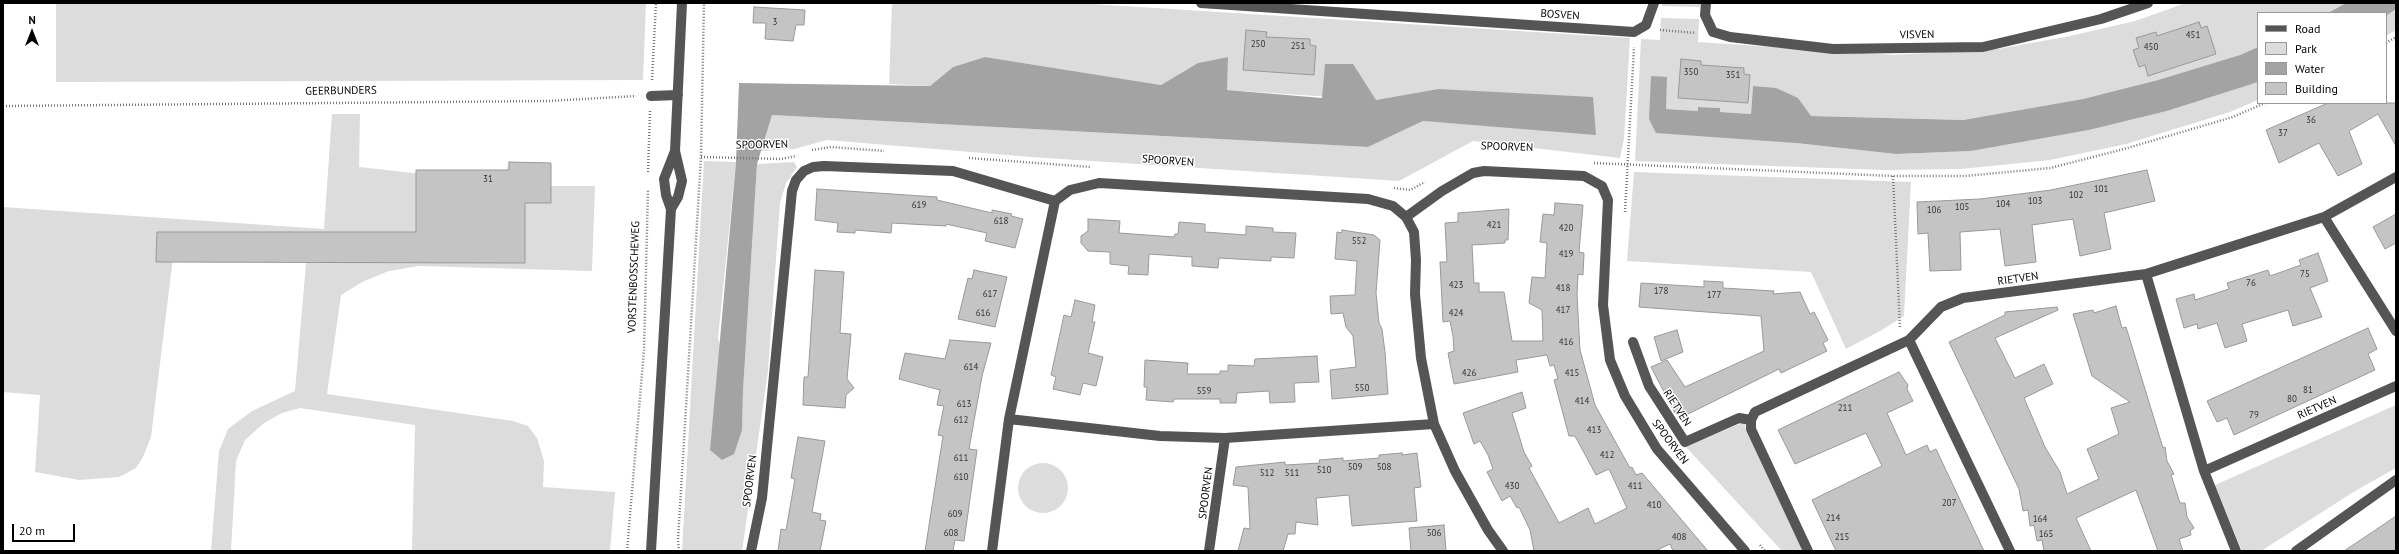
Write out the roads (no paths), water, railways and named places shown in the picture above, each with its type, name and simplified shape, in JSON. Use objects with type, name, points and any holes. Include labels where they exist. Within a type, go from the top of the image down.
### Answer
[{"type":"street","points":[[671,209],[678,197],[682,181],[675,151],[682,3]]},
{"type":"street","name":"BOSVEN","points":[[1202,3],[1280,6],[1634,32],[1646,25],[1654,3]]},
{"type":"street","name":"VISVEN","points":[[1706,3],[1705,15],[1713,32],[1730,37],[1833,49],[1983,47],[2101,19],[2148,3]]},
{"type":"street","points":[[651,96],[678,95]]},
{"type":"street","points":[[651,551],[671,209],[666,195],[664,179],[675,151]]},
{"type":"street","name":"SPOORVEN","points":[[751,551],[762,498],[792,191],[796,180],[804,171],[824,166],[953,171],[1055,201]]},
{"type":"street","name":"SPOORVEN","points":[[1406,217],[1442,191],[1473,173],[1484,171],[1584,176],[1602,186],[1608,200],[1603,305],[1610,360],[1625,396],[1657,449],[1745,551]]},
{"type":"street","name":"RIETVEN","points":[[1633,342],[1649,386],[1685,442],[1739,418],[1751,420],[1755,412],[1762,408],[1909,340],[1942,307],[1963,298],[2146,274],[2324,217],[2396,177]]},
{"type":"street","points":[[992,551],[1009,419],[1055,201],[1070,190],[1099,183],[1368,199],[1393,206],[1406,217],[1414,232],[1416,260],[1415,294],[1421,358],[1434,424],[1455,471],[1488,530],[1503,551]]},
{"type":"street","points":[[2324,217],[2396,331]]},
{"type":"street","points":[[2146,274],[2204,471],[2236,551]]},
{"type":"street","points":[[1909,340],[2010,551]]},
{"type":"street","name":"RIETVEN","points":[[2204,471],[2396,386]]},
{"type":"street","points":[[1009,419],[1160,436],[1225,438],[1434,424]]},
{"type":"street","points":[[1751,420],[1751,429],[1808,551]]},
{"type":"street","name":"SPOORVEN","points":[[1209,551],[1225,438]]},
{"type":"street","points":[[2296,551],[2396,480]]},
{"type":"water","points":[[2346,3],[2396,3],[2396,9],[2387,15],[2387,12],[2330,12]]},
{"type":"water","points":[[2257,47],[2257,82],[2167,111],[2089,130],[1971,151],[1896,154],[1796,143],[1656,133],[1649,119],[1651,76],[1667,77],[1666,109],[1698,111],[1698,107],[1720,108],[1720,112],[1751,114],[1753,86],[1776,88],[1798,98],[1811,116],[1963,120],[2083,99],[2158,80],[2240,55]]},
{"type":"water","points":[[985,57],[1161,85],[1198,63],[1228,57],[1227,90],[1322,98],[1325,64],[1353,64],[1376,100],[1438,89],[1593,97],[1596,135],[1423,121],[1368,147],[772,115],[757,164],[742,430],[734,454],[722,460],[710,450],[736,162],[739,83],[930,86],[953,67]]}]
